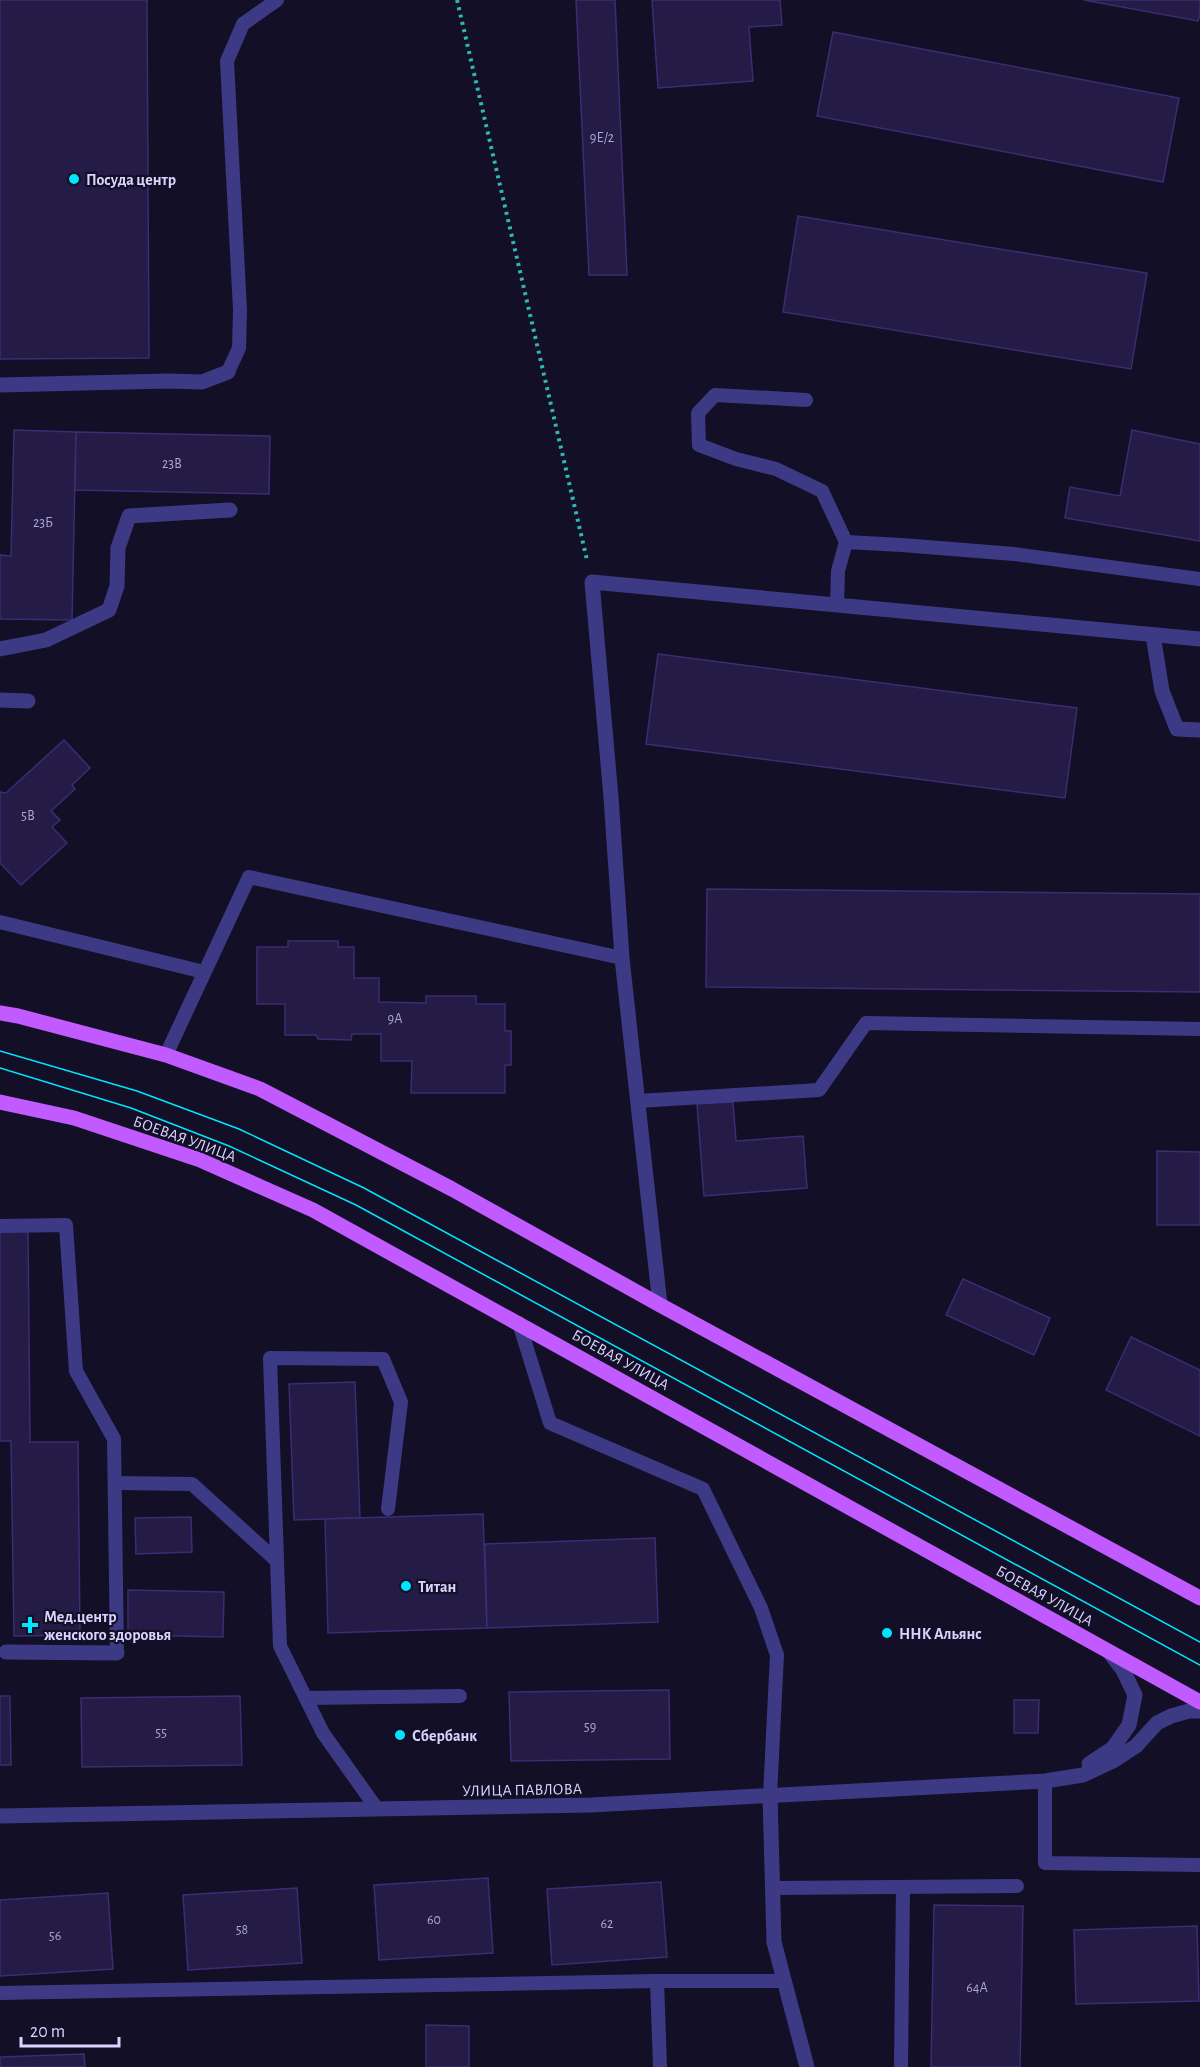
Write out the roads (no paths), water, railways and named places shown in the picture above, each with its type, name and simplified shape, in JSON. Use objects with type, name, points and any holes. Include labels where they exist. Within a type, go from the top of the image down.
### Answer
[{"type":"main road","points":[[0,1013],[166,1055],[260,1089],[452,1189],[660,1305],[1200,1598]]},
{"type":"main road","name":"БОЕВАЯ УЛИЦА","points":[[0,1102],[74,1118],[200,1160],[313,1210],[1200,1702]]},
{"type":"street","points":[[0,386],[202,382],[228,372]]},
{"type":"street","points":[[0,649],[46,640],[109,610],[117,586],[118,548],[129,516],[230,510]]},
{"type":"street","points":[[660,1305],[622,958],[611,797],[592,582],[1200,639]]},
{"type":"street","points":[[1153,635],[1162,691],[1177,729],[1200,730]]},
{"type":"street","points":[[0,700],[28,701]]},
{"type":"street","name":"УЛИЦА ПАВЛОВА","points":[[1045,1781],[1083,1768],[1113,1748],[1129,1725],[1135,1695],[1123,1670],[1108,1651]]},
{"type":"street","points":[[6,1652],[117,1653]]},
{"type":"street","name":"УЛИЦА ПАВЛОВА","points":[[0,1816],[591,1805],[1045,1781],[1083,1775],[1113,1761],[1136,1746],[1157,1723],[1171,1716],[1189,1711],[1200,1711]]},
{"type":"street","points":[[770,1796],[774,1942],[807,2067]]},
{"type":"lane","points":[[228,372],[238,348],[240,310],[227,61],[243,24],[278,0]]},
{"type":"lane","points":[[806,400],[715,395],[698,413],[699,445],[736,459],[776,469],[822,491],[846,542],[838,571],[837,605]]},
{"type":"lane","points":[[846,542],[1014,554],[1200,579]]},
{"type":"lane","points":[[166,1055],[249,877],[622,958]]},
{"type":"lane","points":[[0,922],[204,972]]},
{"type":"lane","points":[[638,1101],[819,1090],[866,1023],[1200,1029]]},
{"type":"lane","points":[[0,1226],[66,1225],[76,1371],[114,1439],[117,1653]]},
{"type":"lane","points":[[519,1323],[550,1423],[703,1489],[761,1608],[777,1655],[770,1796]]},
{"type":"lane","points":[[377,1809],[323,1733],[280,1646],[270,1358],[382,1359],[401,1402],[388,1509]]},
{"type":"lane","points":[[115,1483],[192,1484],[277,1561]]},
{"type":"lane","points":[[306,1698],[460,1696]]},
{"type":"lane","points":[[1045,1781],[1045,1863],[1200,1865]]},
{"type":"lane","points":[[772,1888],[1017,1886]]},
{"type":"lane","points":[[901,2067],[903,1887]]},
{"type":"lane","points":[[0,1993],[657,1981],[784,1981]]},
{"type":"lane","points":[[657,1981],[660,2067]]},
{"type":"tram line","points":[[0,1051],[137,1091],[239,1129],[364,1188],[1200,1642]]},
{"type":"tram line","points":[[0,1068],[131,1108],[229,1146],[356,1205],[1200,1665]]},
{"type":"place","name":"Посуда центр","points":[[74,179]]},
{"type":"place","name":"Титан","points":[[406,1586]]},
{"type":"place","name":"Мед.центр женского здоровья","points":[[30,1625]]},
{"type":"place","name":"ННК Альянс","points":[[887,1633]]},
{"type":"place","name":"Сбербанк","points":[[400,1735]]}]
